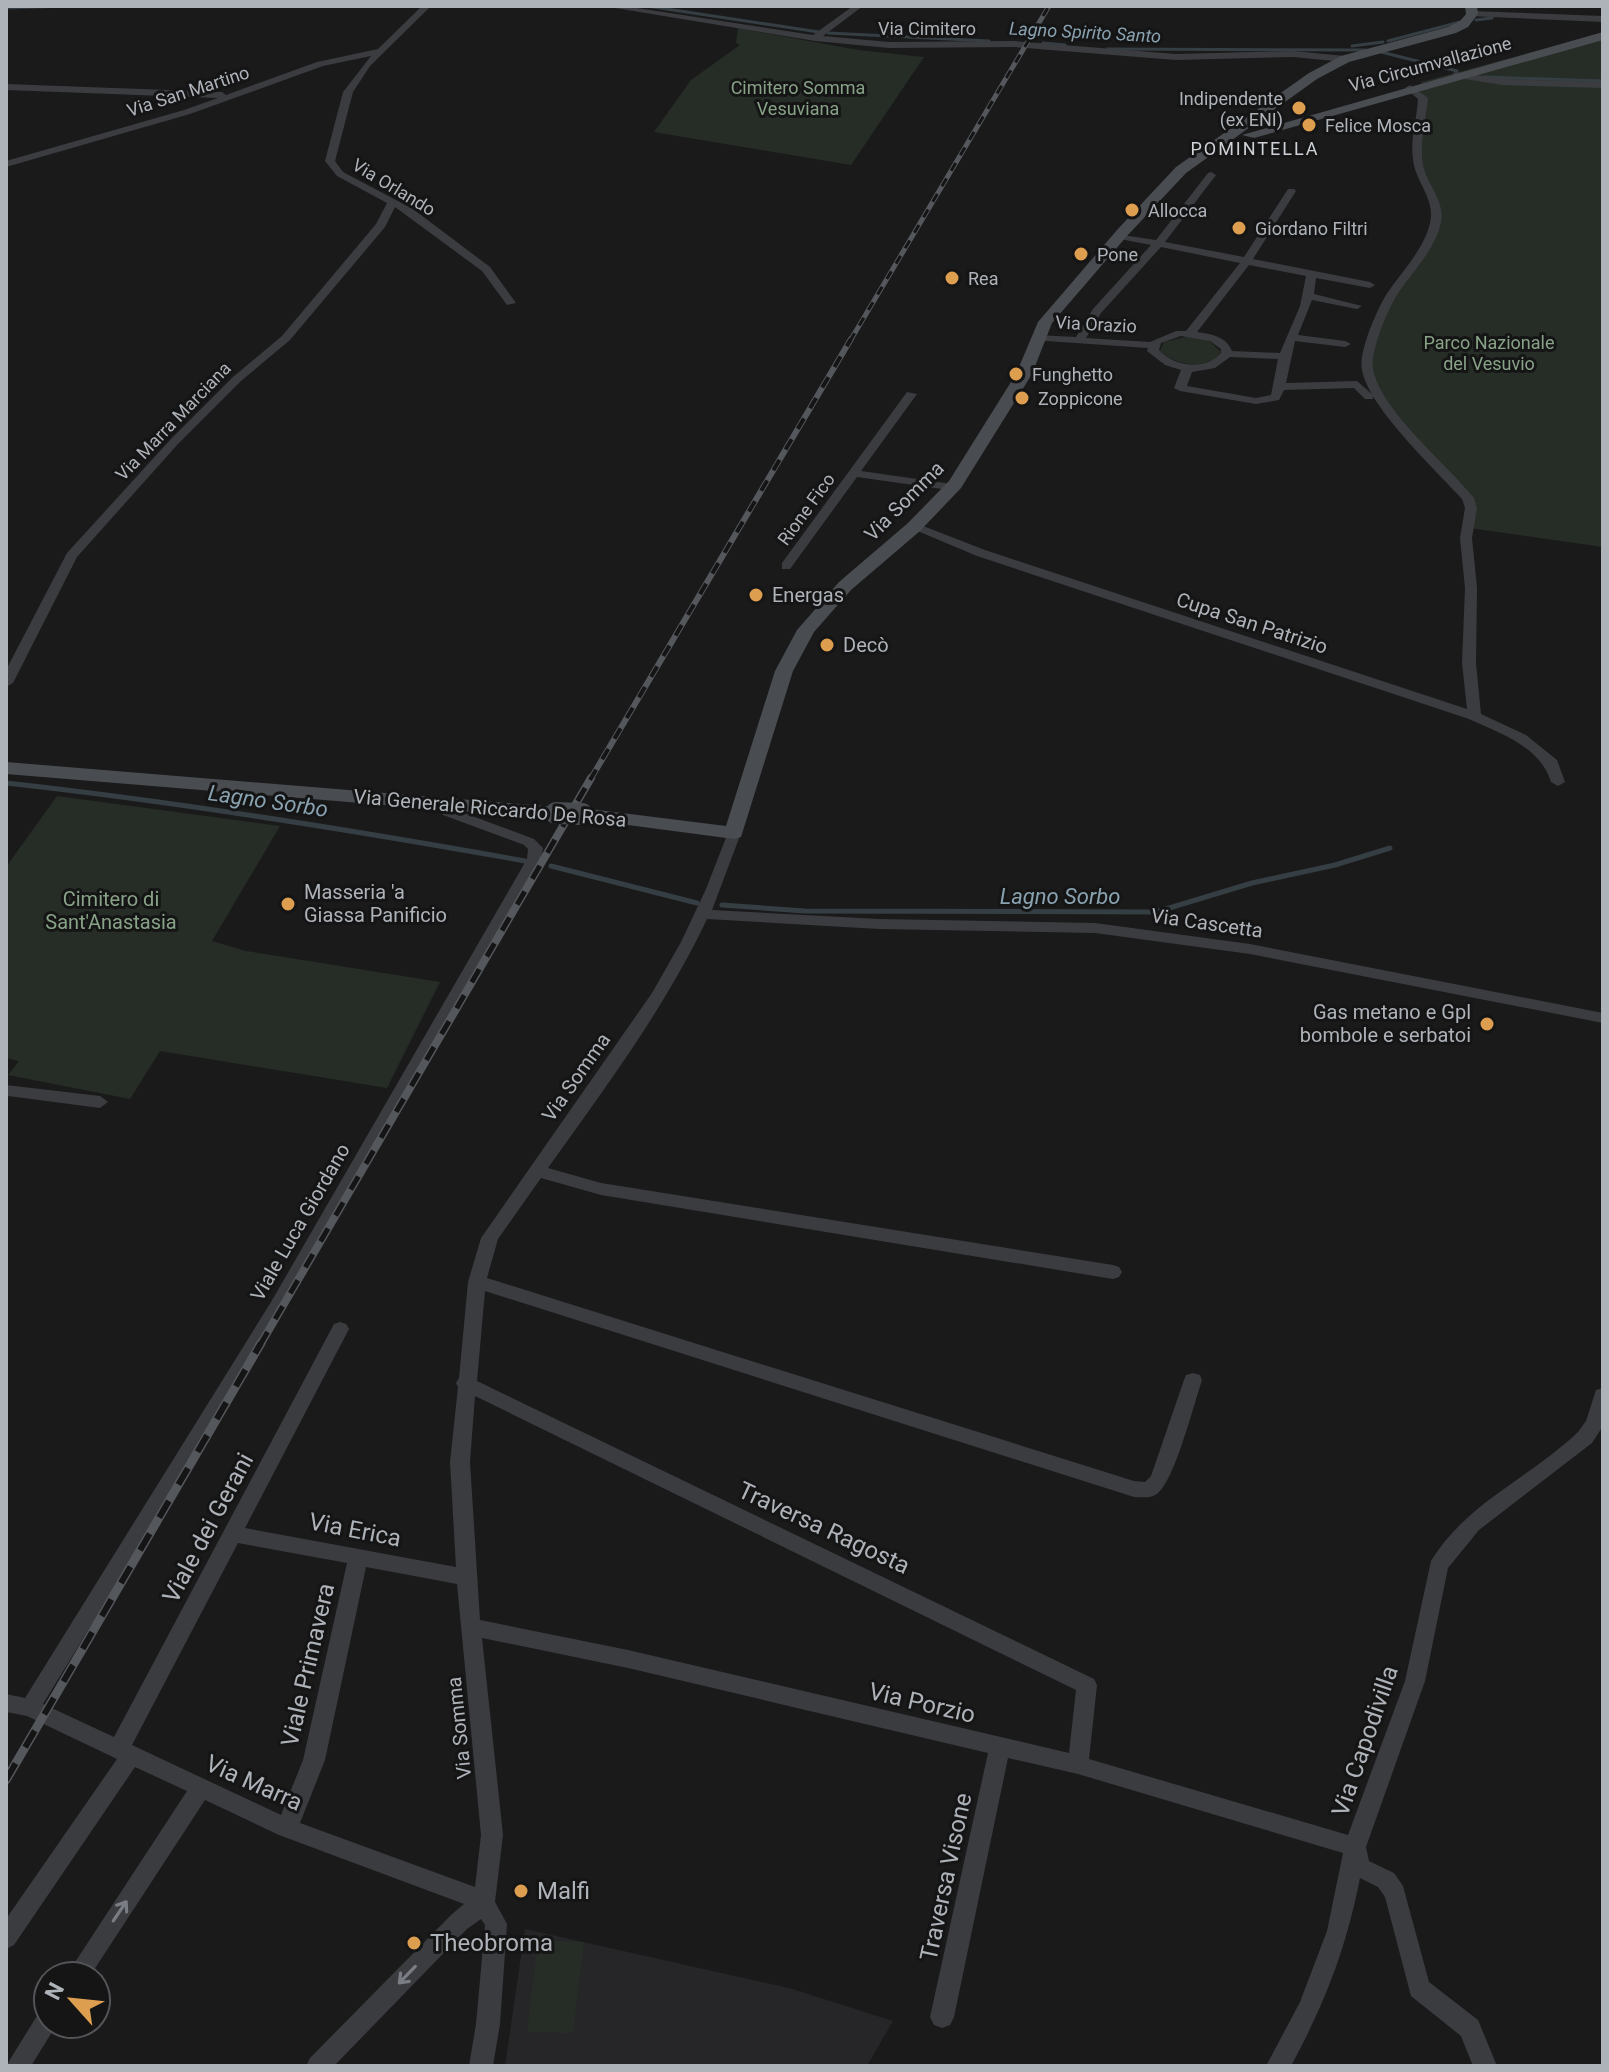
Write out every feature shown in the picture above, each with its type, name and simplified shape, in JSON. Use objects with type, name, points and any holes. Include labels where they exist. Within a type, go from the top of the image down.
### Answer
[{"type":"main road","points":[[1243,131],[1313,76],[1345,59],[1452,30],[1464,24],[1472,10]]},
{"type":"main road","name":"Via Circumvallazione","points":[[1119,236],[1181,170],[1243,131],[1266,129],[1603,36]]},
{"type":"main road","name":"Via Somma","points":[[734,833],[784,671],[800,639],[845,586],[914,527],[952,488],[1024,374],[1036,338],[1060,302],[1119,236]]},
{"type":"main road","name":"Via Generale Riccardo De Rosa","points":[[6,768],[582,814],[734,833]]},
{"type":"street","name":"Via Orlando","points":[[427,6],[360,72],[348,92],[330,161],[340,174],[409,211],[486,269],[511,303]]},
{"type":"street","name":"Via Cimitero","points":[[607,6],[815,38],[889,45],[1014,44],[1176,57],[1293,54],[1345,59]]},
{"type":"street","points":[[815,38],[859,6]]},
{"type":"street","points":[[1472,10],[1603,19]]},
{"type":"street","name":"Via San Martino","points":[[6,164],[187,112],[320,64],[381,51]]},
{"type":"street","points":[[1456,75],[1502,82],[1603,85]]},
{"type":"street","points":[[6,87],[228,96]]},
{"type":"street","points":[[1410,88],[1423,98],[1419,169],[1435,200],[1435,227],[1420,257],[1384,309],[1366,365],[1371,382],[1468,498],[1471,508],[1466,538],[1471,588],[1469,663],[1474,716]]},
{"type":"street","points":[[1078,342],[1097,311],[1159,243],[1211,175]]},
{"type":"street","points":[[1227,354],[1222,343],[1190,333],[1213,308],[1248,260],[1291,191]]},
{"type":"street","name":"Via Marra Marciana","points":[[6,683],[71,556],[174,442],[237,379],[286,338],[381,225],[392,203]]},
{"type":"street","points":[[1119,236],[1370,285]]},
{"type":"street","points":[[1284,356],[1227,354],[1218,363],[1188,367],[1180,388],[1256,401],[1275,398],[1280,387],[1284,356],[1311,297],[1311,273]]},
{"type":"street","points":[[1311,297],[1357,306]]},
{"type":"street","name":"Via Orazio","points":[[1036,338],[1153,345],[1170,335],[1190,333]]},
{"type":"street","points":[[1291,337],[1345,344]]},
{"type":"street","name":"Via Orazio","points":[[1153,345],[1157,357],[1188,367]]},
{"type":"street","points":[[1280,387],[1357,384],[1369,397]]},
{"type":"street","name":"Rione Fico","points":[[786,566],[911,394]]},
{"type":"street","name":"Rione Fico","points":[[854,473],[952,488]]},
{"type":"street","name":"Cupa San Patrizio","points":[[914,527],[1010,563],[1474,716],[1521,738],[1552,763],[1558,782]]},
{"type":"street","name":"Viale Luca Giordano","points":[[30,1708],[277,1307],[534,859],[536,848],[529,842],[448,812],[433,802]]},
{"type":"street","name":"Via Somma","points":[[484,1903],[492,1835],[466,1577],[460,1462],[465,1383],[477,1282],[490,1238],[651,1008],[704,914],[734,833]]},
{"type":"street","name":"Via Cascetta","points":[[704,914],[879,924],[1095,928],[1250,949],[1603,1018]]},
{"type":"street","points":[[7,1089],[100,1102]]},
{"type":"street","points":[[537,1171],[601,1189],[1113,1272]]},
{"type":"street","points":[[477,1282],[1134,1489],[1149,1490],[1159,1480],[1193,1380]]},
{"type":"street","name":"Viale dei Gerani","points":[[6,1938],[125,1752],[340,1329]]},
{"type":"street","name":"Traversa Ragosta","points":[[465,1383],[1087,1685],[1078,1765]]},
{"type":"street","name":"Via Capodivilla","points":[[1278,2066],[1310,2007],[1338,1931],[1355,1847],[1415,1681],[1430,1598],[1444,1555],[1500,1503],[1583,1441],[1596,1423],[1603,1395]]},
{"type":"street","name":"Via Erica","points":[[235,1534],[466,1577]]},
{"type":"street","name":"Viale Primavera","points":[[287,1828],[314,1760],[358,1557]]},
{"type":"street","name":"Via Porzio","points":[[472,1627],[628,1659],[1078,1765],[1355,1847]]},
{"type":"street","name":"Via Marra","points":[[6,1703],[30,1708],[287,1828],[460,1891],[484,1903]]},
{"type":"street","name":"Traversa Visone","points":[[942,2017],[1000,1748]]},
{"type":"street","points":[[88,1960],[201,1788]]},
{"type":"street","points":[[1355,1847],[1359,1867],[1386,1880],[1395,1893],[1419,1988],[1470,2028],[1485,2066]]},
{"type":"street","points":[[318,2066],[459,1922],[484,1903],[496,1924],[488,2024],[481,2066]]},
{"type":"street","points":[[17,2066],[34,2040]]},
{"type":"shaded area","points":[[525,1929],[789,1988],[893,2021],[867,2066],[505,2066]]},
{"type":"green space","name":"Cimitero Somma Vesuviana","points":[[738,28],[858,50],[924,57],[851,165],[654,132],[691,80],[740,45],[736,43]]},
{"type":"green space","name":"Parco Nazionale del Vesuvio","points":[[1603,33],[1603,547],[1470,528],[1466,497],[1390,413],[1377,403],[1368,385],[1382,306],[1425,244],[1435,217],[1428,188],[1414,165],[1421,82]]},
{"type":"green space","points":[[1190,336],[1208,340],[1221,352],[1207,362],[1191,364],[1174,360],[1160,351],[1164,342]]},
{"type":"green space","name":"Cimitero di Sant'Anastasia","points":[[57,796],[280,826],[212,941],[246,951],[440,982],[387,1088],[160,1051],[130,1099],[8,1075],[19,1061],[6,1058],[6,867]]},
{"type":"green space","points":[[538,1940],[584,1942],[573,2033],[527,2032]]},
{"type":"waterway","name":"Lagno Spirito Santo","points":[[6,8],[67,6]]},
{"type":"waterway","name":"Lagno Spirito Santo","points":[[647,6],[819,32]]},
{"type":"waterway","points":[[1476,20],[1492,18]]},
{"type":"waterway","points":[[1388,41],[1460,22]]},
{"type":"waterway","name":"Lagno Spirito Santo","points":[[828,33],[989,41]]},
{"type":"waterway","points":[[1352,46],[1383,42]]},
{"type":"waterway","name":"Lagno Spirito Santo","points":[[1043,43],[1065,45]]},
{"type":"waterway","name":"Lagno Spirito Santo","points":[[1107,49],[1366,50]]},
{"type":"waterway","points":[[1381,52],[1457,71]]},
{"type":"waterway","points":[[1484,77],[1603,81]]},
{"type":"waterway","name":"Lagno Sorbo","points":[[6,783],[266,818],[525,861]]},
{"type":"waterway","name":"Lagno Sorbo","points":[[722,905],[805,911],[1156,912],[1252,883],[1335,865],[1390,848]]},
{"type":"waterway","name":"Lagno Sorbo","points":[[551,866],[697,903]]},
{"type":"railway","points":[[850,341],[1049,6]]},
{"type":"railway","points":[[590,780],[851,339]]},
{"type":"railway","points":[[260,1345],[591,778]]},
{"type":"railway","points":[[6,1780],[261,1343]]},
{"type":"place","name":"Indipendente (ex ENI)","points":[[1299,108]]},
{"type":"place","name":"Felice Mosca","points":[[1309,125]]},
{"type":"place","name":"Allocca","points":[[1132,210]]},
{"type":"place","name":"Giordano Filtri","points":[[1239,228]]},
{"type":"place","name":"Pone","points":[[1081,254]]},
{"type":"place","name":"Rea","points":[[952,278]]},
{"type":"place","name":"Funghetto","points":[[1016,374]]},
{"type":"place","name":"Zoppicone","points":[[1022,398]]},
{"type":"place","name":"Energas","points":[[756,595]]},
{"type":"place","name":"Decò","points":[[827,645]]},
{"type":"place","name":"Masseria 'a Giassa Panificio","points":[[288,904]]},
{"type":"place","name":"Gas metano e Gpl bombole e serbatoi","points":[[1487,1024]]},
{"type":"place","name":"Malfi","points":[[521,1891]]},
{"type":"place","name":"Theobroma","points":[[414,1943]]},
{"type":"district","name":"POMINTELLA","points":[[1255,148]]}]
